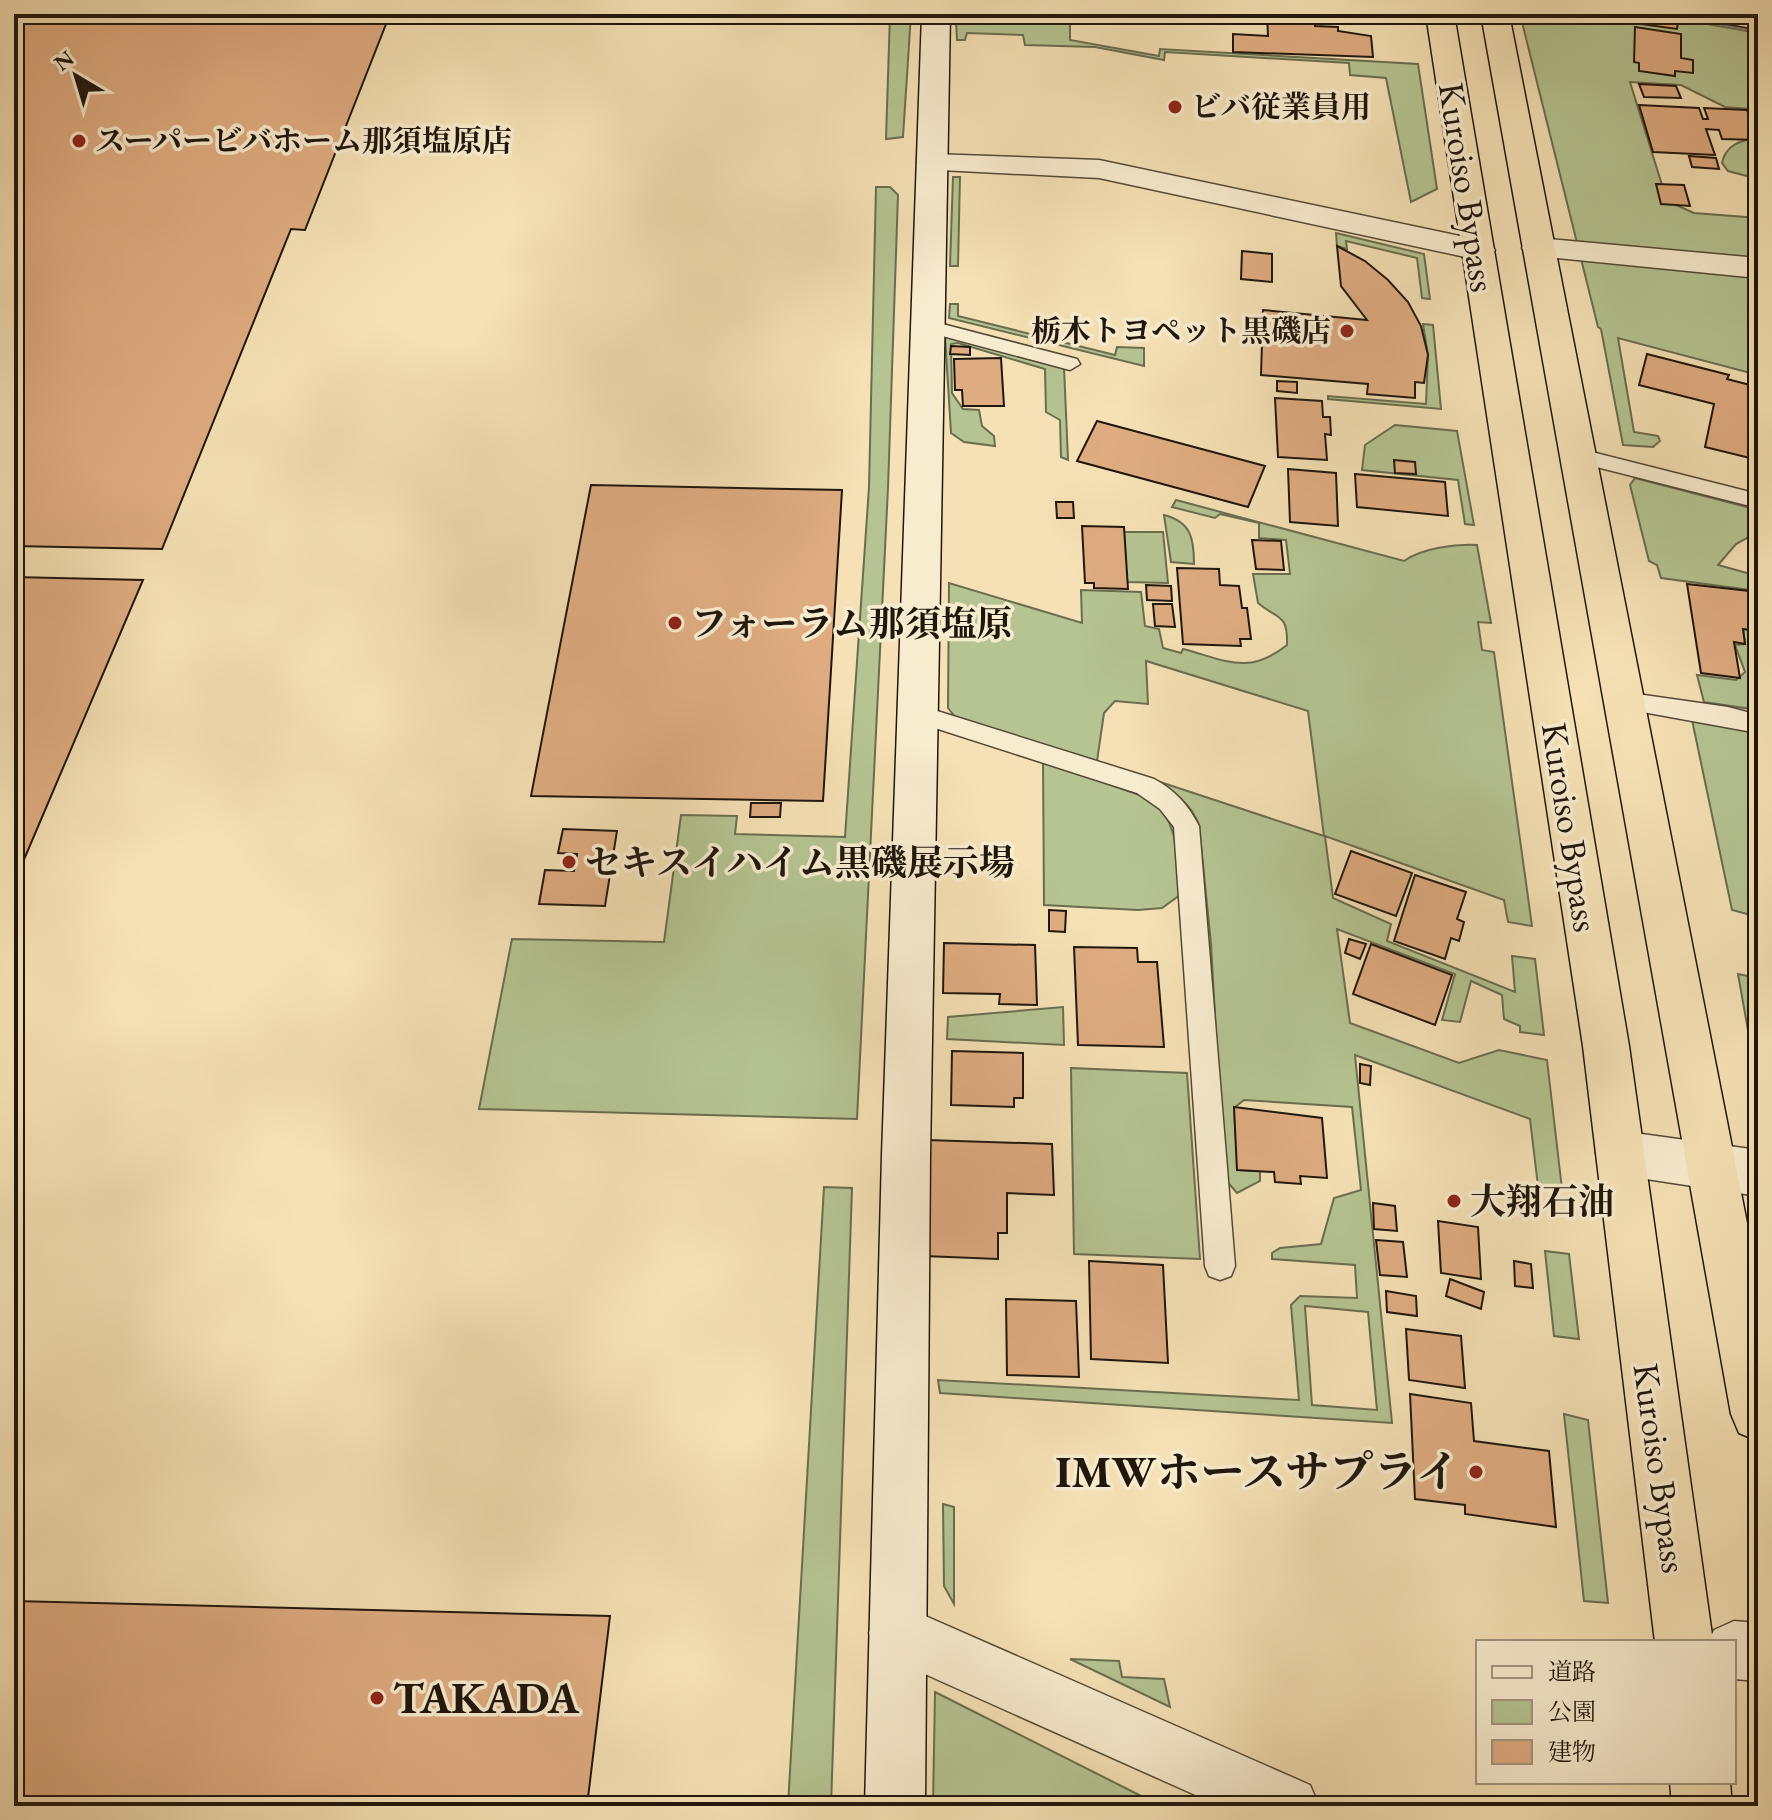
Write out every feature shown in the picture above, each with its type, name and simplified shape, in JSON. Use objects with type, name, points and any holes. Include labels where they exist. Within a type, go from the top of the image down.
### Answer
[{"type":"highway","name":"Kuroiso Bypass","points":[[1440,14],[1620,1153],[1684,1640]]},
{"type":"highway","name":"Kuroiso Bypass","points":[[1495,14],[1758,1414]]},
{"type":"highway","points":[[1700,1784],[1702,1806]]},
{"type":"street","points":[[895,1806],[936,14]]},
{"type":"street","points":[[1718,14],[1758,21]]},
{"type":"street","points":[[932,163],[1099,169],[1479,250]]},
{"type":"street","points":[[1538,248],[1758,268]]},
{"type":"street","points":[[1620,1153],[1758,1173]]},
{"type":"street","points":[[898,1633],[1289,1806]]},
{"type":"street","points":[[1736,1650],[1758,1652]]},
{"type":"lane","points":[[927,326],[1070,364]]},
{"type":"lane","points":[[1576,455],[1758,501]]},
{"type":"lane","points":[[1623,701],[1728,716],[1758,724]]},
{"type":"lane","points":[[918,714],[1145,786],[1162,794],[1176,808],[1186,826],[1220,1266]]},
{"type":"green space","points":[[890,14],[911,14],[903,137],[886,139]]},
{"type":"green space","points":[[969,14],[1070,14],[1070,40],[1159,56],[1160,49],[1418,64],[1437,189],[1411,202],[1386,78],[1350,75],[1349,63],[1165,52],[1164,60],[1095,47],[1025,45],[1023,35],[967,33],[965,40],[957,40],[956,20],[968,22]]},
{"type":"green space","points":[[1520,14],[1651,14],[1758,33],[1758,133],[1748,109],[1725,107],[1681,85],[1630,82],[1667,201],[1694,213],[1758,218],[1758,375],[1618,338],[1634,432],[1658,436],[1660,441],[1653,447],[1623,445],[1601,329],[1598,327]]},
{"type":"green space","points":[[1758,137],[1758,179],[1728,171],[1722,163],[1727,151],[1740,142]]},
{"type":"green space","points":[[953,177],[960,177],[958,266],[950,266]]},
{"type":"green space","points":[[876,187],[890,187],[898,195],[888,488],[857,1119],[479,1109],[512,939],[664,942],[681,815],[737,816],[735,834],[845,837],[869,487]]},
{"type":"green space","points":[[1336,233],[1424,254],[1430,299],[1422,298],[1417,258],[1346,241],[1347,249],[1337,246]]},
{"type":"green space","points":[[950,304],[958,304],[958,316],[1115,355],[1117,347],[1144,348],[1144,366],[949,318]]},
{"type":"green space","points":[[1423,324],[1433,325],[1441,409],[1328,399],[1328,396],[1426,404],[1428,355]]},
{"type":"green space","points":[[945,336],[1064,367],[1068,460],[1061,457],[1060,420],[1046,412],[1045,369],[958,343],[951,344],[952,393],[963,409],[979,410],[982,426],[994,436],[995,446],[964,442],[951,433]]},
{"type":"green space","points":[[1395,425],[1457,431],[1474,525],[1465,524],[1458,480],[1362,470],[1365,445]]},
{"type":"green space","points":[[1635,478],[1758,510],[1758,532],[1736,544],[1718,565],[1758,576],[1758,591],[1661,578],[1657,565],[1649,561],[1630,485]]},
{"type":"green space","points":[[1176,500],[1404,561],[1439,548],[1477,545],[1491,623],[1478,622],[1482,650],[1494,652],[1532,926],[1508,922],[1504,900],[1325,836],[1333,898],[1391,924],[1387,941],[1515,992],[1512,956],[1535,959],[1544,1035],[1520,1032],[1520,1026],[1504,1019],[1502,995],[1471,981],[1460,1022],[1442,1020],[1455,974],[1337,929],[1350,1023],[1459,1063],[1499,1050],[1547,1060],[1562,1189],[1538,1186],[1530,1119],[1355,1055],[1392,1423],[940,1393],[938,1380],[1299,1400],[1291,1305],[1300,1296],[1357,1298],[1355,1265],[1272,1259],[1272,1253],[1280,1248],[1321,1244],[1334,1198],[1361,1190],[1352,1107],[1244,1100],[1234,1108],[1238,1170],[1260,1171],[1260,1181],[1237,1193],[1224,1178],[1211,944],[1199,825],[1186,803],[1151,779],[1324,836],[1308,711],[1146,661],[1148,704],[1115,701],[1104,713],[1097,761],[956,718],[948,708],[949,583],[1082,623],[1081,590],[1141,592],[1145,626],[1159,629],[1163,648],[1181,653],[1183,649],[1225,661],[1248,663],[1273,655],[1287,645],[1284,622],[1258,603],[1253,574],[1290,574],[1286,540],[1259,538],[1259,523],[1220,514],[1215,518],[1172,507]],"holes":[[[1305,1306],[1368,1312],[1377,1410],[1312,1405]]]},
{"type":"green space","points":[[1164,515],[1180,522],[1189,532],[1194,564],[1171,562]]},
{"type":"green space","points":[[1124,532],[1163,532],[1168,583],[1127,582]]},
{"type":"green space","points":[[1743,629],[1758,631],[1758,710],[1704,702],[1697,675],[1736,680],[1745,672],[1735,645],[1745,644]]},
{"type":"green space","points":[[1692,720],[1758,733],[1758,917],[1732,910]]},
{"type":"green space","points":[[1043,761],[1151,799],[1168,819],[1172,831],[1180,895],[1162,908],[1138,910],[1044,905]]},
{"type":"green space","points":[[1738,974],[1753,977],[1758,1004],[1758,1087]]},
{"type":"green space","points":[[1063,1007],[1064,1045],[947,1039],[948,1017]]},
{"type":"green space","points":[[1071,1068],[1187,1073],[1200,1259],[1074,1254]]},
{"type":"green space","points":[[824,1187],[852,1188],[831,1806],[788,1806]]},
{"type":"green space","points":[[1545,1251],[1569,1254],[1579,1339],[1554,1336]]},
{"type":"green space","points":[[1564,1414],[1588,1420],[1608,1603],[1584,1601]]},
{"type":"green space","points":[[943,1504],[954,1507],[954,1604],[944,1586]]},
{"type":"green space","points":[[1070,1659],[1119,1661],[1122,1677],[1164,1679],[1170,1707]]},
{"type":"green space","points":[[935,1692],[1161,1806],[933,1806]]},
{"type":"building","points":[[14,14],[390,14],[305,230],[291,229],[162,549],[14,546]]},
{"type":"building","points":[[1267,15],[1315,18],[1315,26],[1338,27],[1338,31],[1371,36],[1373,57],[1233,52],[1233,34],[1268,36]]},
{"type":"building","points":[[1641,16],[1678,22],[1677,29],[1640,24]]},
{"type":"building","points":[[1635,27],[1681,34],[1681,58],[1693,60],[1693,73],[1675,71],[1675,76],[1639,71],[1639,63],[1634,62]]},
{"type":"building","points":[[1639,84],[1676,86],[1681,98],[1644,97]]},
{"type":"building","points":[[1639,105],[1699,108],[1703,119],[1708,119],[1704,108],[1747,110],[1758,140],[1722,139],[1719,130],[1706,129],[1715,155],[1653,152]]},
{"type":"building","points":[[1689,156],[1716,158],[1719,169],[1692,167]]},
{"type":"building","points":[[1656,184],[1684,185],[1690,206],[1661,204]]},
{"type":"building","points":[[1337,246],[1365,261],[1388,280],[1408,302],[1421,326],[1428,355],[1424,383],[1415,382],[1415,398],[1367,394],[1368,384],[1261,375],[1263,310],[1367,320],[1341,286]]},
{"type":"building","points":[[1242,251],[1272,254],[1272,282],[1241,279]]},
{"type":"building","points":[[951,346],[970,347],[970,355],[950,354]]},
{"type":"building","points":[[1647,354],[1729,375],[1727,379],[1758,387],[1758,460],[1705,447],[1714,404],[1639,385]]},
{"type":"building","points":[[1001,358],[1004,406],[963,406],[962,390],[955,390],[954,359]]},
{"type":"building","points":[[1277,381],[1297,382],[1297,393],[1277,391]]},
{"type":"building","points":[[1275,398],[1322,401],[1323,417],[1330,417],[1331,435],[1325,434],[1327,460],[1278,457]]},
{"type":"building","points":[[1097,421],[1265,466],[1248,507],[1077,461]]},
{"type":"building","points":[[1394,460],[1415,462],[1416,474],[1395,473]]},
{"type":"building","points":[[1288,469],[1336,473],[1338,526],[1290,522]]},
{"type":"building","points":[[1355,474],[1445,482],[1448,516],[1357,507]]},
{"type":"building","points":[[591,485],[842,490],[823,801],[531,796]]},
{"type":"building","points":[[1056,502],[1073,502],[1074,518],[1057,518]]},
{"type":"building","points":[[1082,526],[1124,527],[1128,589],[1094,588],[1094,583],[1085,583]]},
{"type":"building","points":[[1252,540],[1281,541],[1284,570],[1256,569]]},
{"type":"building","points":[[1177,568],[1219,569],[1220,585],[1239,586],[1242,608],[1247,608],[1251,639],[1240,639],[1241,646],[1183,644]]},
{"type":"building","points":[[14,577],[143,580],[14,883]]},
{"type":"building","points":[[1687,584],[1758,592],[1758,631],[1743,629],[1745,644],[1734,642],[1740,678],[1701,673]]},
{"type":"building","points":[[1146,585],[1171,586],[1172,601],[1147,600]]},
{"type":"building","points":[[1153,604],[1172,604],[1175,627],[1155,626]]},
{"type":"building","points":[[751,803],[781,803],[780,817],[750,817]]},
{"type":"building","points":[[563,829],[617,831],[605,906],[539,904],[545,870],[574,871],[577,854],[558,853]]},
{"type":"building","points":[[1351,851],[1412,873],[1396,916],[1335,894]]},
{"type":"building","points":[[1415,875],[1466,892],[1457,919],[1464,922],[1459,941],[1451,938],[1445,959],[1394,941]]},
{"type":"building","points":[[1049,910],[1066,911],[1065,932],[1049,931]]},
{"type":"building","points":[[1349,939],[1366,944],[1360,959],[1345,953]]},
{"type":"building","points":[[944,943],[1035,945],[1037,1005],[999,1004],[1000,994],[943,993]]},
{"type":"building","points":[[1371,944],[1452,975],[1435,1025],[1353,994]]},
{"type":"building","points":[[1074,947],[1137,948],[1138,962],[1157,962],[1164,1047],[1078,1045]]},
{"type":"building","points":[[952,1051],[1023,1053],[1023,1098],[1014,1098],[1014,1107],[951,1105]]},
{"type":"building","points":[[1360,1064],[1371,1066],[1370,1085],[1360,1083]]},
{"type":"building","points":[[1234,1107],[1322,1118],[1327,1178],[1300,1176],[1301,1184],[1275,1182],[1274,1172],[1237,1170]]},
{"type":"building","points":[[927,1140],[1052,1144],[1054,1195],[1007,1193],[1007,1233],[998,1233],[998,1259],[924,1256]]},
{"type":"building","points":[[1373,1203],[1395,1206],[1397,1231],[1374,1229]]},
{"type":"building","points":[[1438,1221],[1478,1227],[1481,1279],[1441,1273]]},
{"type":"building","points":[[1376,1240],[1403,1242],[1407,1277],[1380,1275]]},
{"type":"building","points":[[1089,1261],[1163,1265],[1168,1363],[1091,1359]]},
{"type":"building","points":[[1514,1261],[1531,1264],[1533,1288],[1515,1286]]},
{"type":"building","points":[[1450,1279],[1484,1292],[1481,1309],[1446,1296]]},
{"type":"building","points":[[1386,1291],[1416,1296],[1417,1316],[1387,1312]]},
{"type":"building","points":[[1006,1299],[1076,1301],[1079,1377],[1007,1375]]},
{"type":"building","points":[[1406,1329],[1461,1336],[1465,1388],[1409,1380]]},
{"type":"building","points":[[1410,1394],[1471,1403],[1474,1441],[1549,1451],[1556,1527],[1465,1514],[1465,1505],[1415,1499]]},
{"type":"building","points":[[14,1601],[610,1616],[587,1806],[14,1806]]},
{"type":"waterway","points":[[1668,14],[1758,29]]},
{"type":"place","name":"ビバ従業員用","points":[[1175,107]]},
{"type":"place","name":"スーパービバホーム那須塩原店","points":[[79,141]]},
{"type":"place","name":"栃木トヨペット黒磯店","points":[[1347,331]]},
{"type":"place","name":"フォーラム那須塩原","points":[[675,623]]},
{"type":"place","name":"セキスイハイム黒磯展示場","points":[[569,862]]},
{"type":"place","name":"大翔石油","points":[[1454,1201]]},
{"type":"place","name":"IMWホースサプライ","points":[[1476,1472]]},
{"type":"place","name":"TAKADA","points":[[377,1698]]}]
